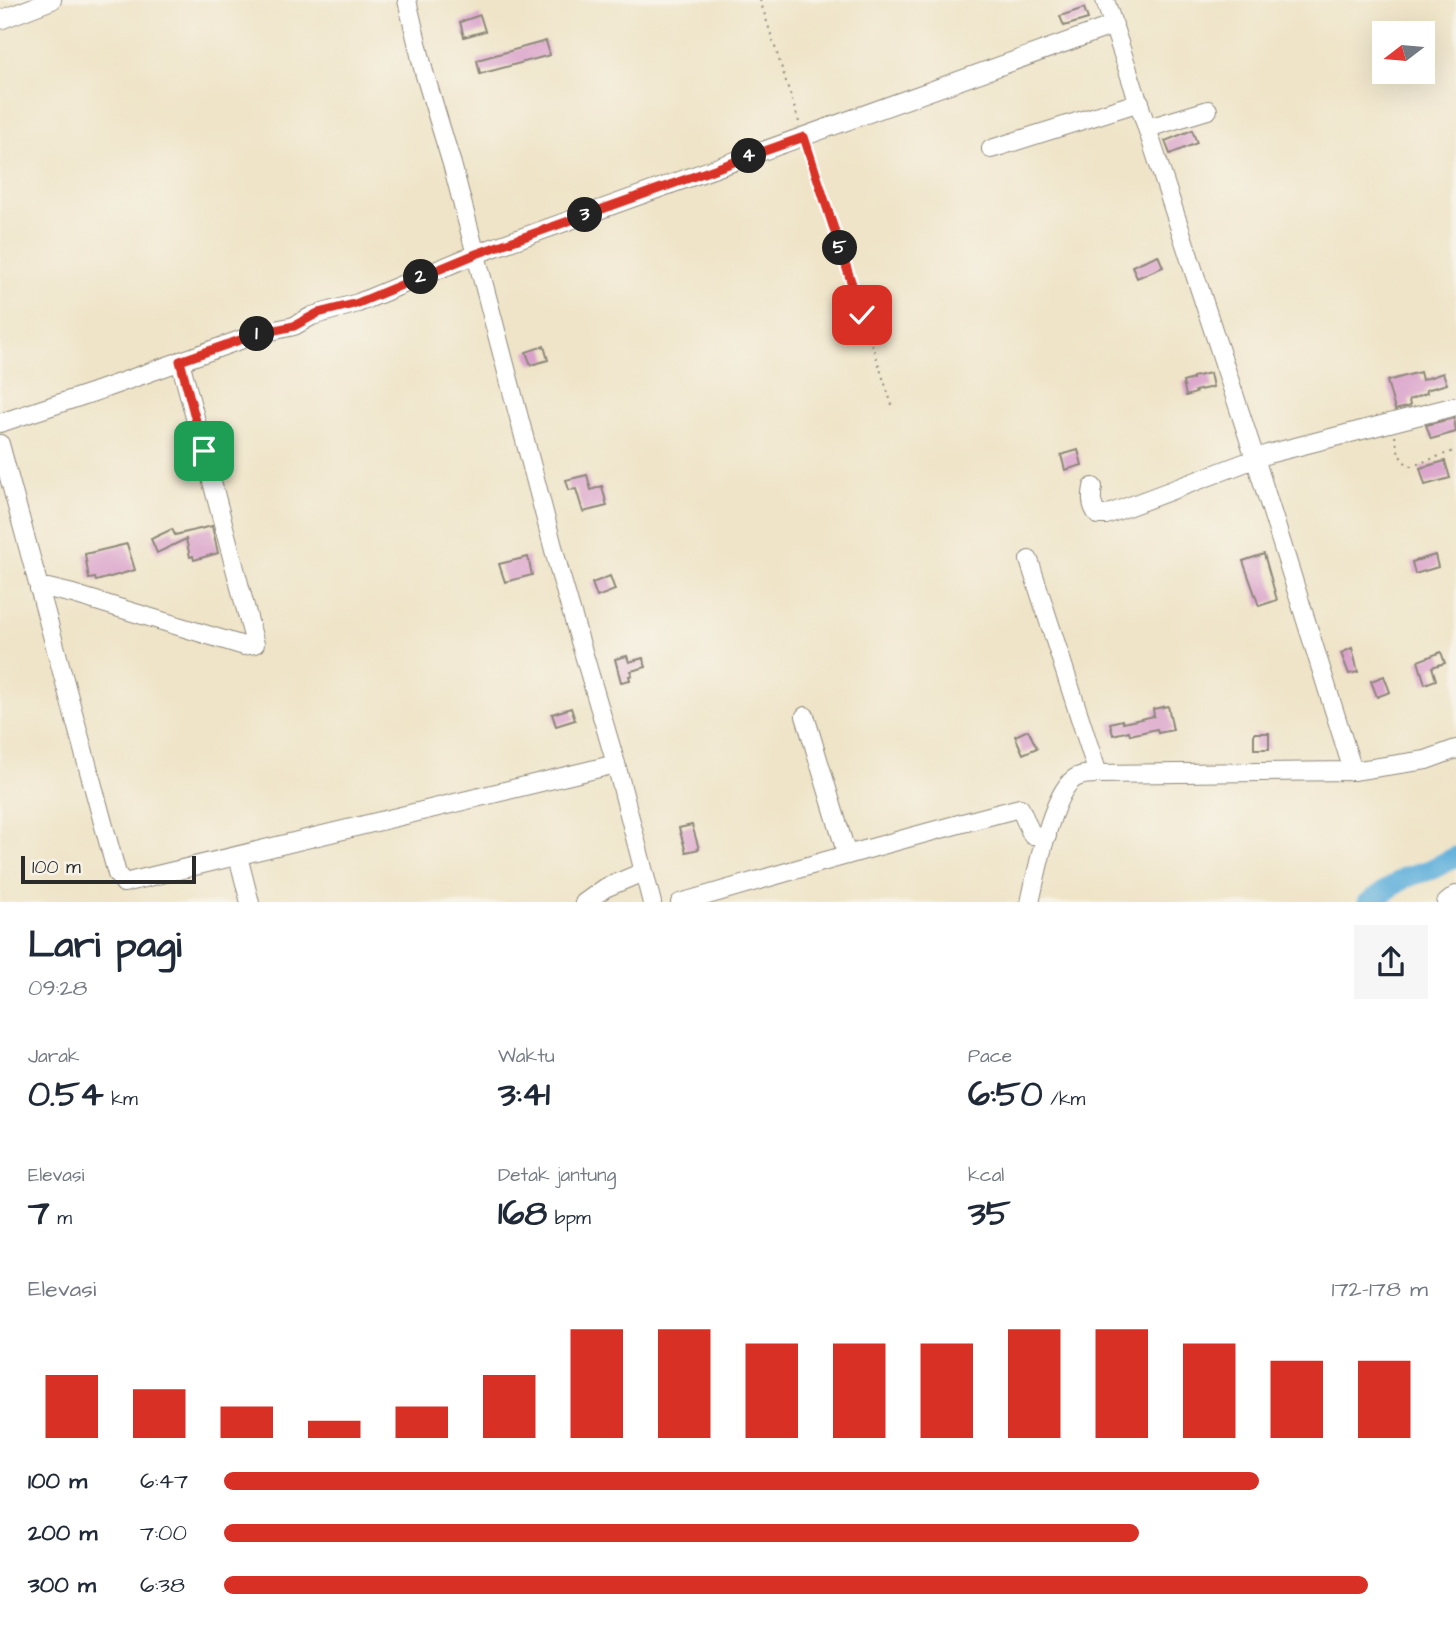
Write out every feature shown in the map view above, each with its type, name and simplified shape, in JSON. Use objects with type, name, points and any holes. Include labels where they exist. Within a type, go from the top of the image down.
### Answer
[{"type":"street","points":[[0,20],[51,0]]},
{"type":"street","points":[[407,0],[424,72],[476,254],[560,573],[616,764],[652,902]]},
{"type":"street","points":[[1105,0],[1255,458],[1353,771]]},
{"type":"street","points":[[0,423],[257,334],[294,326],[318,313],[358,303],[476,254],[1114,25]]},
{"type":"street","points":[[991,149],[1140,102]]},
{"type":"street","points":[[1148,128],[1208,110]]},
{"type":"street","points":[[39,589],[48,588],[73,594],[244,646],[255,644],[180,361]]},
{"type":"street","points":[[1093,487],[1092,506],[1101,516],[1255,458],[1456,406]]},
{"type":"street","points":[[0,444],[85,761],[121,881],[127,883],[616,764]]},
{"type":"street","points":[[1029,560],[1098,774]]},
{"type":"street","points":[[805,716],[847,855]]},
{"type":"street","points":[[1030,902],[1056,804],[1069,782],[1077,777],[1098,774],[1353,771],[1414,763],[1456,749]]},
{"type":"street","points":[[680,902],[907,836],[1020,808],[1032,835],[1047,836]]},
{"type":"street","points":[[238,856],[250,902]]},
{"type":"street","points":[[583,902],[605,888],[643,872]]},
{"type":"street","points":[[1446,902],[1456,895]]},
{"type":"path","points":[[761,0],[892,405]]},
{"type":"path","points":[[1390,422],[1399,453],[1407,465],[1412,466],[1456,450]]},
{"type":"building","points":[[1084,8],[1088,19],[1064,26],[1060,16]]},
{"type":"building","points":[[480,15],[485,31],[464,37],[460,22]]},
{"type":"building","points":[[546,41],[550,55],[480,74],[477,60]]},
{"type":"building","points":[[1192,130],[1197,143],[1170,154],[1165,141]]},
{"type":"building","points":[[1158,255],[1163,267],[1137,278],[1132,266]]},
{"type":"building","points":[[544,346],[548,360],[531,365],[526,352]]},
{"type":"building","points":[[1420,372],[1422,380],[1443,373],[1447,384],[1426,390],[1427,393],[1409,400],[1410,406],[1395,410],[1387,381]]},
{"type":"building","points":[[1210,373],[1213,387],[1186,396],[1183,382]]},
{"type":"building","points":[[1454,418],[1456,432],[1431,439],[1426,425]]},
{"type":"building","points":[[1078,450],[1082,465],[1065,470],[1061,455]]},
{"type":"building","points":[[1445,461],[1450,478],[1425,485],[1420,468]]},
{"type":"building","points":[[587,475],[591,490],[602,486],[607,506],[583,512],[576,489],[569,490],[566,480]]},
{"type":"building","points":[[212,526],[218,553],[194,560],[193,556],[190,557],[186,539],[157,553],[151,539],[172,529],[175,535]]},
{"type":"building","points":[[127,544],[135,570],[96,581],[95,578],[89,579],[85,554]]},
{"type":"building","points":[[1264,554],[1277,600],[1259,606],[1243,561]]},
{"type":"building","points":[[1435,555],[1438,567],[1415,574],[1412,562]]},
{"type":"building","points":[[528,557],[532,575],[505,582],[499,564]]},
{"type":"building","points":[[610,576],[615,590],[597,597],[592,583]]},
{"type":"building","points":[[1352,648],[1358,672],[1349,674],[1341,653]]},
{"type":"building","points":[[1441,652],[1445,663],[1432,667],[1436,680],[1425,684],[1418,661]]},
{"type":"building","points":[[627,656],[629,662],[643,658],[646,667],[631,671],[630,680],[621,682],[615,659]]},
{"type":"building","points":[[1384,676],[1390,692],[1377,697],[1371,681]]},
{"type":"building","points":[[1168,706],[1173,730],[1158,733],[1157,729],[1130,735],[1129,731],[1113,735],[1110,723],[1154,716],[1153,709]]},
{"type":"building","points":[[571,708],[575,720],[556,726],[552,714]]},
{"type":"building","points":[[1028,730],[1037,748],[1023,754],[1015,736]]},
{"type":"building","points":[[1254,733],[1269,733],[1269,749],[1254,749]]},
{"type":"building","points":[[692,825],[699,849],[686,852],[679,828]]},
{"type":"waterway","points":[[1369,902],[1406,877],[1430,870],[1456,857]]},
{"type":"route","points":[[204,451],[180,361],[257,334],[294,326],[318,313],[358,303],[476,254],[804,137],[862,315]]}]
